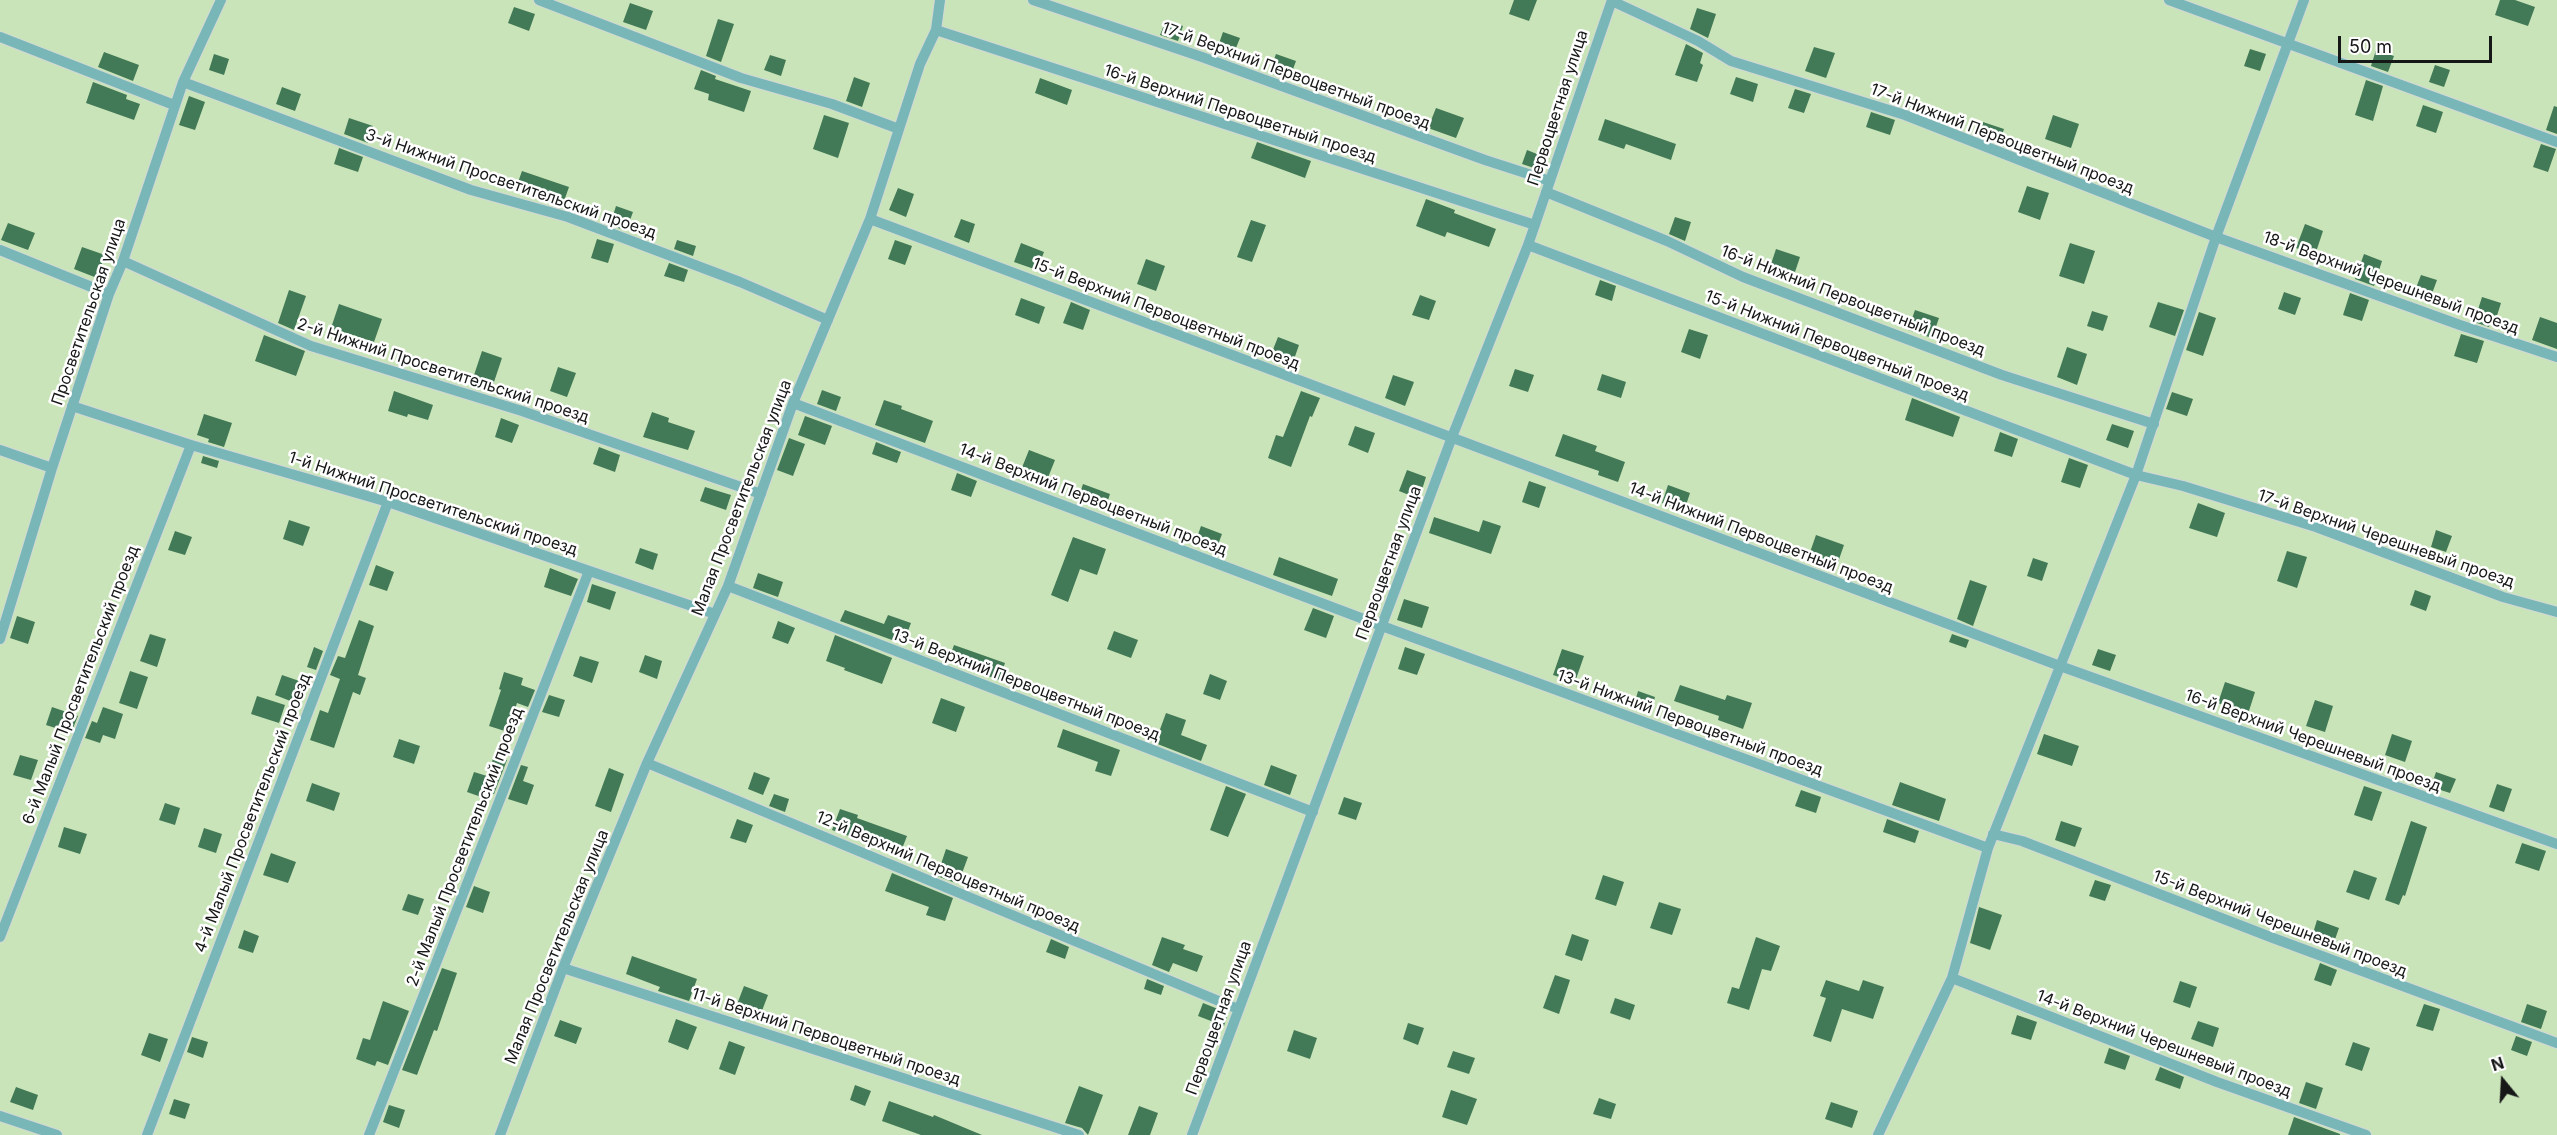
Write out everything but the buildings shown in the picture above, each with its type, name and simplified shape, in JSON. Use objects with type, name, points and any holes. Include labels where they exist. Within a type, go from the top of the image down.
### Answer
[{"type":"lane","name":"Просветительская улица","points":[[0,639],[72,406],[174,105],[221,0]]},
{"type":"lane","points":[[539,0],[741,78],[832,104],[899,129]]},
{"type":"lane","name":"Малая Просветительская улица","points":[[500,1135],[563,968],[647,763],[728,586],[793,403],[870,219],[920,64],[936,30],[940,0]]},
{"type":"lane","name":"17-й Верхний Первоцветный проезд","points":[[1033,0],[1202,57],[1463,152],[1550,181]]},
{"type":"lane","name":"Первоцветная улица","points":[[1192,1135],[1452,438],[1528,245],[1612,0]]},
{"type":"lane","name":"17-й Нижний Первоцветный проезд","points":[[1612,0],[1687,36],[1731,61],[1905,115],[2216,237]]},
{"type":"lane","points":[[2169,0],[2557,142]]},
{"type":"lane","points":[[1878,1135],[1952,978],[1993,834],[2136,475],[2216,237],[2304,0]]},
{"type":"lane","name":"16-й Верхний Первоцветный проезд","points":[[936,30],[1535,225]]},
{"type":"lane","points":[[0,37],[174,105]]},
{"type":"lane","name":"3-й Нижний Просветительский проезд","points":[[183,82],[471,190],[568,216],[740,282],[828,320]]},
{"type":"lane","name":"16-й Нижний Первоцветный проезд","points":[[1546,192],[1667,242],[1743,277],[2002,375],[2154,424]]},
{"type":"lane","name":"15-й Верхний Первоцветный проезд","points":[[870,219],[1452,438]]},
{"type":"lane","name":"18-й Верхний Черешневый проезд","points":[[2216,237],[2460,325],[2557,357]]},
{"type":"lane","name":"15-й Нижний Первоцветный проезд","points":[[1528,245],[2136,475]]},
{"type":"lane","points":[[0,250],[109,294]]},
{"type":"lane","name":"2-й Нижний Просветительский проезд","points":[[123,261],[311,346],[522,411],[761,494]]},
{"type":"lane","name":"14-й Верхний Первоцветный проезд","points":[[793,403],[1382,626]]},
{"type":"lane","name":"1-й Нижний Просветительский проезд","points":[[72,406],[191,445],[388,502],[715,614]]},
{"type":"lane","name":"14-й Нижний Первоцветный проезд","points":[[1452,438],[2060,666]]},
{"type":"lane","name":"6-й Малый Просветительский проезд","points":[[0,937],[191,445]]},
{"type":"lane","points":[[0,450],[52,468]]},
{"type":"lane","name":"17-й Верхний Черешневый проезд","points":[[2136,475],[2183,486],[2316,527],[2504,597],[2557,612]]},
{"type":"lane","name":"4-й Малый Просветительский проезд","points":[[147,1135],[388,502]]},
{"type":"lane","name":"2-й Малый Просветительский проезд","points":[[369,1135],[589,571]]},
{"type":"lane","name":"13-й Верхний Первоцветный проезд","points":[[728,586],[1313,812]]},
{"type":"lane","name":"13-й Нижний Первоцветный проезд","points":[[1382,626],[1988,848]]},
{"type":"lane","name":"16-й Верхний Черешневый проезд","points":[[2060,666],[2557,844]]},
{"type":"lane","name":"12-й Верхний Первоцветный проезд","points":[[647,763],[1238,1009]]},
{"type":"lane","name":"15-й Верхний Черешневый проезд","points":[[1993,834],[2022,840],[2273,939],[2557,1043]]},
{"type":"lane","name":"11-й Верхний Первоцветный проезд","points":[[563,968],[1078,1135]]},
{"type":"lane","name":"14-й Верхний Черешневый проезд","points":[[1952,978],[2217,1082],[2366,1135]]},
{"type":"lane","points":[[0,1116],[57,1135]]},
{"type":"green space","points":[[0,0],[2557,0],[2557,1135],[0,1135]]}]
